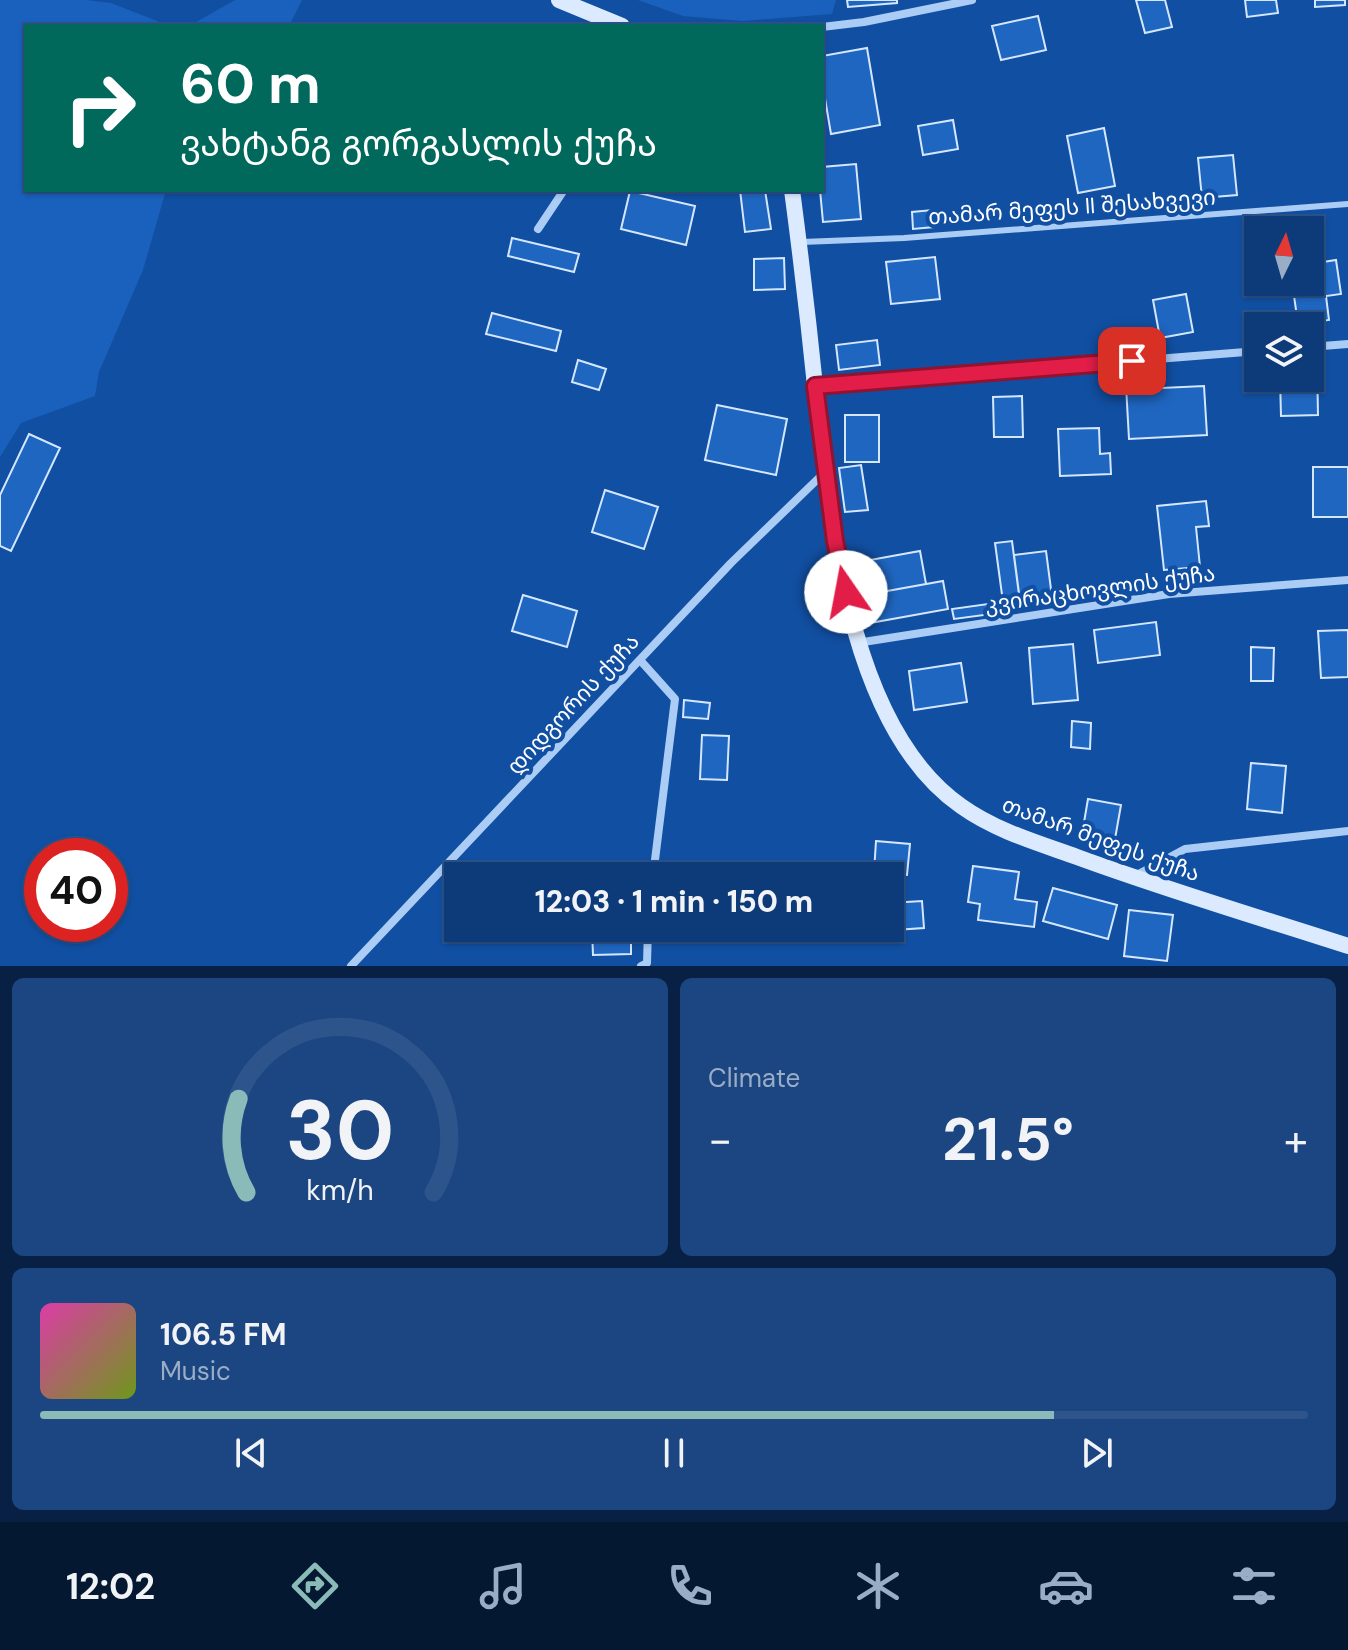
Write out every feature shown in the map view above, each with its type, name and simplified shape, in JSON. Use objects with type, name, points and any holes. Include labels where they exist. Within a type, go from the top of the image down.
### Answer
[{"type":"street","points":[[559,0],[617,24]]},
{"type":"street","points":[[824,27],[864,22],[972,0]]},
{"type":"street","points":[[538,229],[563,192]]},
{"type":"street","name":"თამარ მეფეს ქუჩა","points":[[792,192],[825,472],[835,541],[857,643],[874,686],[902,739],[927,775],[961,806],[1003,830],[1132,877],[1348,946]]},
{"type":"street","points":[[1324,346],[1348,344]]},
{"type":"street","points":[[815,386],[1244,352]]},
{"type":"street","name":"დიდგორის ქუჩა","points":[[351,966],[731,563],[825,472]]},
{"type":"street","name":"კვირაცხოვლის ქუჩა","points":[[857,643],[1169,594],[1348,580]]},
{"type":"street","points":[[640,660],[675,699],[655,862]]},
{"type":"street","points":[[1132,877],[1185,849],[1348,831]]},
{"type":"street","points":[[641,966],[647,963],[648,942]]},
{"type":"lane","name":"თამარ მეფეს II შესახვევი","points":[[799,242],[904,238],[1348,204]]},
{"type":"shaded area","points":[[0,0],[111,3],[165,24],[24,24],[24,192],[165,192],[143,270],[99,372],[95,396],[21,423],[0,457]]},
{"type":"shaded area","points":[[235,0],[302,0],[290,24],[193,24]]},
{"type":"shaded area","points":[[638,0],[836,0],[832,14],[742,21],[683,16]]},
{"type":"building","points":[[847,0],[897,0],[897,3],[848,7]]},
{"type":"building","points":[[1136,0],[1165,0],[1172,27],[1145,33]]},
{"type":"building","points":[[1245,0],[1276,0],[1278,13],[1247,17]]},
{"type":"building","points":[[1315,0],[1345,0],[1345,5],[1315,7]]},
{"type":"building","points":[[1038,16],[1046,50],[1001,60],[992,26]]},
{"type":"building","points":[[867,48],[880,125],[831,134],[824,93],[824,56]]},
{"type":"building","points":[[953,120],[958,149],[923,155],[918,126]]},
{"type":"building","points":[[1104,128],[1115,186],[1078,193],[1067,136]]},
{"type":"building","points":[[1233,155],[1237,195],[1202,198],[1198,158]]},
{"type":"building","points":[[856,164],[861,219],[823,222],[820,192],[824,192],[824,167]]},
{"type":"building","points":[[630,192],[695,206],[686,245],[621,229]]},
{"type":"building","points":[[740,192],[765,192],[771,229],[745,232]]},
{"type":"building","points":[[933,210],[934,227],[913,229],[912,212]]},
{"type":"building","points":[[512,238],[579,254],[574,272],[508,256]]},
{"type":"building","points":[[935,257],[940,299],[891,304],[886,262]]},
{"type":"building","points":[[784,258],[785,289],[754,290],[754,259]]},
{"type":"building","points":[[1336,260],[1341,294],[1326,296],[1329,320],[1324,321],[1324,312],[1296,312],[1294,296],[1324,296],[1324,262]]},
{"type":"building","points":[[1186,294],[1193,332],[1160,338],[1153,300]]},
{"type":"building","points":[[492,313],[561,331],[556,351],[486,334]]},
{"type":"building","points":[[877,340],[880,365],[839,370],[836,345]]},
{"type":"building","points":[[578,360],[606,369],[599,390],[572,382]]},
{"type":"building","points":[[1125,368],[1139,368],[1140,389],[1204,386],[1207,435],[1129,439]]},
{"type":"building","points":[[1280,392],[1318,392],[1318,415],[1281,416]]},
{"type":"building","points":[[1022,396],[1023,437],[994,437],[993,397]]},
{"type":"building","points":[[717,405],[787,419],[776,475],[705,460]]},
{"type":"building","points":[[845,415],[879,415],[879,462],[845,462]]},
{"type":"building","points":[[1099,428],[1100,454],[1110,453],[1111,474],[1060,476],[1058,429]]},
{"type":"building","points":[[29,434],[60,448],[11,551],[0,546],[0,495]]},
{"type":"building","points":[[861,465],[868,510],[845,512],[839,468]]},
{"type":"building","points":[[1313,467],[1348,467],[1348,517],[1313,517]]},
{"type":"building","points":[[605,490],[658,507],[644,549],[592,532]]},
{"type":"building","points":[[1206,501],[1209,526],[1196,527],[1200,567],[1164,570],[1157,506]]},
{"type":"building","points":[[1012,541],[1021,610],[954,619],[952,609],[1003,602],[995,543]]},
{"type":"building","points":[[920,551],[926,584],[865,595],[859,562]]},
{"type":"building","points":[[1046,551],[1052,597],[1020,601],[1014,555]]},
{"type":"building","points":[[943,581],[948,609],[870,623],[865,595]]},
{"type":"building","points":[[523,595],[577,611],[567,647],[512,631]]},
{"type":"building","points":[[1156,622],[1160,655],[1098,663],[1094,630]]},
{"type":"building","points":[[1348,630],[1348,677],[1321,678],[1318,631]]},
{"type":"building","points":[[1073,644],[1078,700],[1033,704],[1029,648]]},
{"type":"building","points":[[1251,647],[1274,648],[1273,681],[1251,681]]},
{"type":"building","points":[[961,663],[967,702],[914,710],[909,671]]},
{"type":"building","points":[[684,700],[710,703],[708,719],[683,717]]},
{"type":"building","points":[[1072,721],[1091,723],[1090,749],[1071,747]]},
{"type":"building","points":[[702,735],[729,736],[727,780],[700,779]]},
{"type":"building","points":[[1251,763],[1286,766],[1282,813],[1247,809]]},
{"type":"building","points":[[1088,799],[1121,805],[1115,839],[1082,834]]},
{"type":"building","points":[[876,841],[910,844],[907,875],[904,875],[904,862],[875,862]]},
{"type":"building","points":[[973,866],[1019,872],[1015,899],[1037,902],[1034,927],[978,920],[980,904],[968,902]]},
{"type":"building","points":[[1053,888],[1117,905],[1108,939],[1043,921]]},
{"type":"building","points":[[922,901],[924,928],[904,929],[904,902]]},
{"type":"building","points":[[1129,910],[1173,915],[1167,961],[1124,956]]},
{"type":"building","points":[[592,942],[631,942],[631,954],[593,955]]},
{"type":"route","points":[[846,592],[835,541],[815,386],[1132,361]]}]
